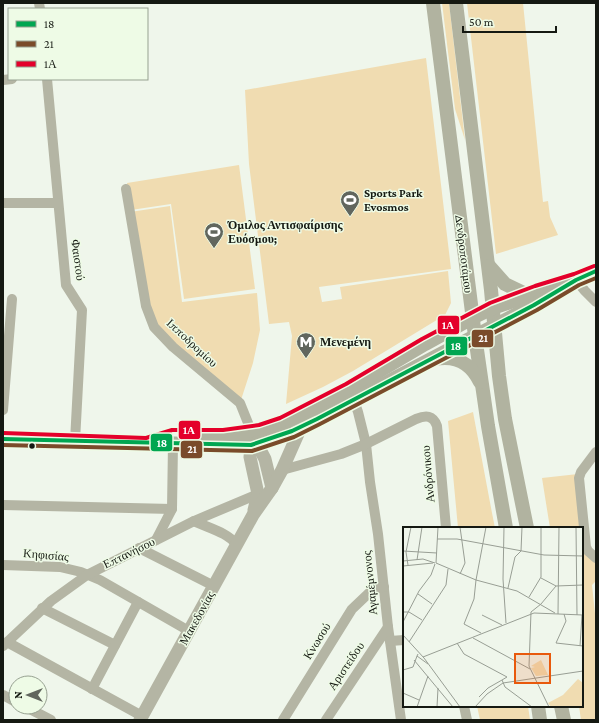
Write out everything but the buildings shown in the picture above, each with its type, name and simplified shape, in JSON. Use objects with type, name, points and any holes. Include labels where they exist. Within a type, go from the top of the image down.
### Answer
[{"type":"main road","name":"Δενδροποτάμου","points":[[433,3],[472,318],[488,426],[506,527]]},
{"type":"main road","name":"Δενδροποτάμου","points":[[456,3],[495,325],[499,376],[505,419],[527,527]]},
{"type":"main road","points":[[488,265],[505,284],[528,295]]},
{"type":"main road","points":[[3,439],[231,446],[253,440],[276,437],[300,427],[425,344],[472,318],[493,308],[576,280],[596,271]]},
{"type":"main road","points":[[147,444],[173,436],[212,436],[253,440],[282,424],[425,362],[540,302],[576,280]]},
{"type":"main road","points":[[425,362],[443,358],[453,358],[460,361],[473,370],[483,390]]},
{"type":"main road","points":[[538,707],[540,720]]},
{"type":"main road","points":[[561,707],[564,720]]},
{"type":"street","name":"Φαιστού","points":[[47,80],[66,285],[82,310],[75,441]]},
{"type":"street","name":"Ιπποδρομίου","points":[[126,188],[146,306],[154,327],[173,347],[240,403],[253,440]]},
{"type":"street","points":[[3,203],[58,203]]},
{"type":"street","points":[[576,280],[596,302]]},
{"type":"street","points":[[3,410],[12,299]]},
{"type":"street","name":"Αγαμέμνονος","points":[[351,394],[366,444],[399,718]]},
{"type":"street","name":"Ανδρόνικου","points":[[366,444],[416,419],[426,416],[433,419],[437,426],[446,527]]},
{"type":"street","name":"Μακεδονίας","points":[[141,718],[253,515],[272,488],[282,470],[300,427]]},
{"type":"street","points":[[253,440],[265,458],[272,488]]},
{"type":"street","name":"Μακεδονίας","points":[[253,440],[251,462],[258,494],[253,515]]},
{"type":"street","points":[[156,540],[172,509],[173,444]]},
{"type":"street","points":[[282,470],[341,454],[366,444]]},
{"type":"street","points":[[596,452],[581,472],[579,478],[586,547],[588,551],[596,558]]},
{"type":"street","name":"Επτανήσου","points":[[5,644],[42,608],[87,574],[194,522],[272,488]]},
{"type":"street","points":[[3,505],[172,509]]},
{"type":"street","points":[[194,522],[233,539],[237,544]]},
{"type":"street","points":[[139,548],[214,586]]},
{"type":"street","name":"Κηφισίας","points":[[3,565],[60,566],[87,574],[189,631]]},
{"type":"street","name":"Κνωσού","points":[[283,720],[352,609],[372,590],[384,587]]},
{"type":"street","points":[[92,689],[138,602]]},
{"type":"street","points":[[42,608],[115,644]]},
{"type":"street","name":"Αριστείδου","points":[[326,720],[388,627]]},
{"type":"street","points":[[390,641],[403,640]]},
{"type":"street","points":[[5,644],[92,689],[141,718]]},
{"type":"street","points":[[464,707],[467,720]]},
{"type":"street","points":[[41,715],[51,720]]},
{"type":"shaded area","points":[[442,3],[449,3],[465,140],[455,109]]},
{"type":"shaded area","points":[[467,3],[523,3],[543,202],[548,201],[550,217],[558,235],[496,254]]},
{"type":"shaded area","name":"Sports Park Evosmos","points":[[426,58],[451,269],[319,287],[322,302],[342,299],[340,287],[448,271],[451,303],[445,315],[353,371],[286,404],[292,336],[289,322],[269,324],[249,164],[245,90]]},
{"type":"shaded area","name":"Όμιλος Αντισφαίρισης Ευόσμου;","points":[[239,165],[255,289],[184,299],[171,204],[131,210],[127,183]]},
{"type":"shaded area","points":[[170,206],[182,302],[257,293],[260,330],[253,363],[240,403],[154,327],[130,212]]},
{"type":"shaded area","points":[[473,412],[495,527],[458,527],[448,421]]},
{"type":"shaded area","points":[[578,474],[582,527],[550,527],[542,478]]},
{"type":"shaded area","points":[[583,537],[584,550],[596,559],[596,581],[592,585],[596,623],[596,720],[581,720],[579,707],[583,707]]},
{"type":"shaded area","points":[[477,707],[528,707],[530,720],[480,720]]},
{"type":"transit line","name":"1Α","points":[[3,433],[146,438],[172,430],[223,430],[259,425],[280,418],[346,384],[422,339],[490,303],[594,266]]},
{"type":"transit line","name":"18","points":[[3,439],[251,445],[292,431],[317,419],[534,305],[576,280],[596,271]]},
{"type":"transit line","name":"21","points":[[3,445],[252,451],[294,437],[320,424],[537,310],[579,285],[596,278]]},
{"type":"place","name":"Sports Park Evosmos","points":[[350,217]]},
{"type":"place","name":"Όμιλος Αντισφαίρισης Ευόσμου;","points":[[214,249]]},
{"type":"place","name":"Μενεμένη","points":[[306,359]]}]
